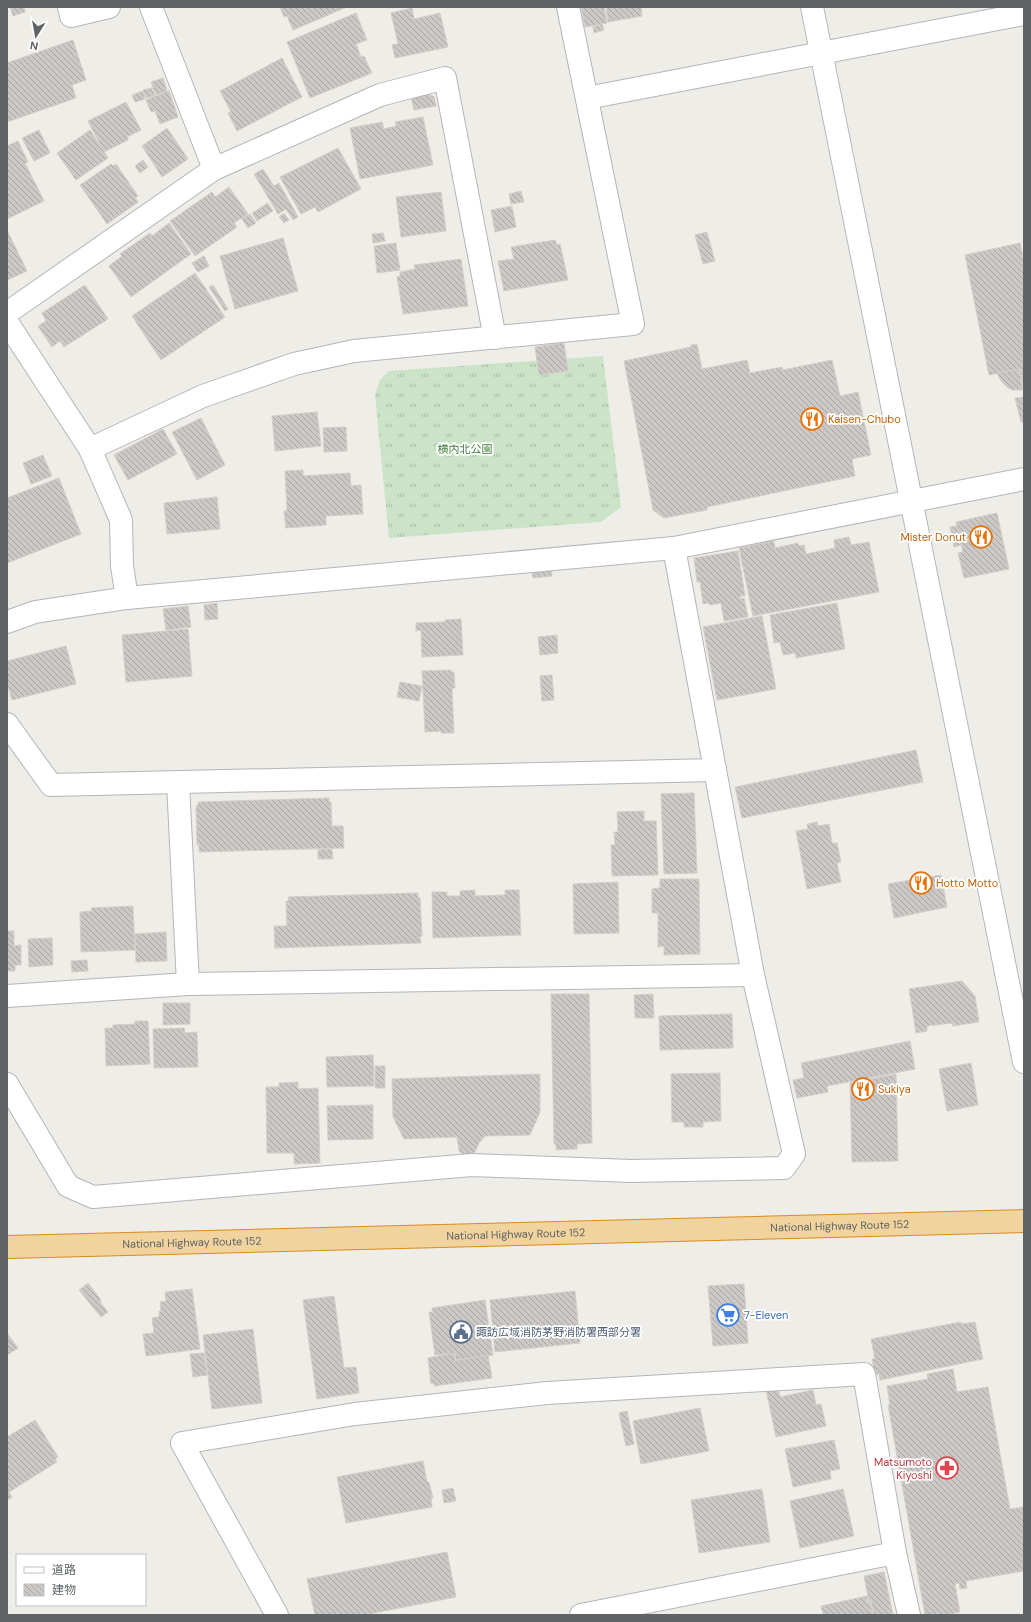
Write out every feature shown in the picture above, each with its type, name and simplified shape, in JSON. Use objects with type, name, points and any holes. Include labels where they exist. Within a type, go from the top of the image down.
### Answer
[{"type":"highway","name":"National Highway Route 152","points":[[7,1247],[1024,1220]]},
{"type":"street","points":[[69,7],[71,16],[110,7]]},
{"type":"street","points":[[151,7],[214,169]]},
{"type":"street","points":[[90,449],[203,396],[294,364],[354,351],[634,324],[568,7]]},
{"type":"street","points":[[812,7],[911,502],[1016,990],[1024,1062]]},
{"type":"street","points":[[587,98],[1024,14]]},
{"type":"street","points":[[7,313],[214,169],[380,95],[445,78],[495,338]]},
{"type":"street","points":[[7,322],[90,449],[120,520],[122,566],[127,598]]},
{"type":"street","points":[[7,622],[35,612],[127,598],[674,548],[1024,479]]},
{"type":"street","points":[[7,1084],[68,1186],[94,1197],[472,1165],[630,1171],[784,1168],[794,1154],[753,975],[674,548]]},
{"type":"street","points":[[7,724],[51,785],[715,770]]},
{"type":"street","points":[[178,783],[188,984]]},
{"type":"street","points":[[7,996],[188,984],[753,975]]},
{"type":"street","points":[[277,1615],[182,1443],[355,1414],[548,1394],[864,1374],[895,1553],[908,1615]]},
{"type":"street","points":[[581,1615],[895,1553]]},
{"type":"green space","name":"横内北公園","points":[[603,356],[621,507],[601,522],[389,538],[375,395],[380,380],[389,371]]},
{"type":"building","points":[[10,7],[24,7],[25,12],[13,16]]},
{"type":"building","points":[[280,7],[347,7],[293,30],[287,16],[284,17]]},
{"type":"building","points":[[581,7],[604,7],[607,23],[585,27]]},
{"type":"building","points":[[606,7],[641,7],[642,16],[608,22]]},
{"type":"building","points":[[412,8],[414,19],[440,13],[448,47],[395,58],[392,45],[398,44],[391,13]]},
{"type":"building","points":[[356,13],[367,40],[356,44],[361,57],[364,56],[372,73],[310,98],[287,42]]},
{"type":"building","points":[[602,24],[604,30],[594,33],[593,27]]},
{"type":"building","points":[[73,40],[86,80],[72,85],[76,98],[7,122],[7,63]]},
{"type":"building","points":[[282,58],[302,97],[237,131],[228,113],[231,112],[220,91]]},
{"type":"building","points":[[163,78],[167,91],[156,95],[151,82]]},
{"type":"building","points":[[152,88],[155,96],[146,98],[143,90]]},
{"type":"building","points":[[143,91],[145,99],[135,102],[132,95]]},
{"type":"building","points":[[169,91],[178,117],[160,124],[155,111],[151,112],[146,100]]},
{"type":"building","points":[[429,94],[434,97],[436,106],[414,110],[411,96]]},
{"type":"building","points":[[126,102],[141,130],[127,137],[128,140],[104,152],[88,121]]},
{"type":"building","points":[[423,117],[433,165],[360,179],[350,128],[382,122],[384,129],[396,126],[395,122]]},
{"type":"building","points":[[167,128],[188,159],[162,177],[142,146]]},
{"type":"building","points":[[39,130],[50,153],[34,161],[22,138]]},
{"type":"building","points":[[90,130],[108,158],[76,180],[57,153]]},
{"type":"building","points":[[18,141],[28,162],[25,163],[44,201],[7,219],[7,146]]},
{"type":"building","points":[[338,148],[361,189],[318,212],[315,207],[301,214],[280,177]]},
{"type":"building","points":[[143,160],[148,167],[140,173],[135,166]]},
{"type":"building","points":[[111,164],[113,166],[116,164],[138,196],[135,198],[138,202],[107,224],[80,185]]},
{"type":"building","points":[[263,169],[274,186],[279,183],[298,217],[293,220],[286,209],[278,214],[254,174]]},
{"type":"building","points":[[229,187],[248,214],[234,223],[237,227],[195,256],[170,221],[212,192],[215,197]]},
{"type":"building","points":[[521,191],[524,202],[511,204],[509,194]]},
{"type":"building","points":[[441,192],[446,231],[401,237],[396,197]]},
{"type":"building","points":[[268,203],[273,211],[257,221],[252,213]]},
{"type":"building","points":[[512,206],[516,227],[495,232],[491,210]]},
{"type":"building","points":[[284,213],[289,220],[284,223],[279,217]]},
{"type":"building","points":[[250,214],[256,223],[248,228],[242,219]]},
{"type":"building","points":[[169,223],[191,254],[131,297],[109,266],[122,256],[120,254],[150,233],[152,236]]},
{"type":"building","points":[[7,230],[27,271],[7,280]]},
{"type":"building","points":[[707,232],[715,261],[703,264],[695,235]]},
{"type":"building","points":[[383,233],[385,241],[373,243],[372,234]]},
{"type":"building","points":[[283,238],[298,291],[235,309],[220,256]]},
{"type":"building","points":[[555,240],[557,245],[560,244],[568,280],[504,291],[498,261],[514,259],[511,247]]},
{"type":"building","points":[[396,243],[400,270],[377,273],[374,246]]},
{"type":"building","points":[[1020,243],[1024,262],[1024,390],[1020,369],[989,375],[965,255]]},
{"type":"building","points":[[204,256],[209,266],[198,272],[192,263]]},
{"type":"building","points":[[461,259],[468,306],[403,314],[397,277],[400,276],[400,272],[415,269],[414,265]]},
{"type":"building","points":[[195,273],[225,317],[161,360],[132,316]]},
{"type":"building","points":[[85,285],[108,319],[64,347],[60,341],[52,347],[38,326],[46,321],[42,313]]},
{"type":"building","points":[[213,285],[228,309],[225,311],[209,287]]},
{"type":"building","points":[[564,343],[568,371],[539,375],[535,347]]},
{"type":"building","points":[[697,344],[702,369],[747,360],[750,373],[782,367],[783,370],[832,360],[840,396],[858,392],[871,455],[852,459],[855,476],[707,507],[707,510],[664,518],[653,510],[624,361],[691,347],[691,345]]},
{"type":"building","points":[[1019,369],[1023,390],[1013,390],[1008,388],[1001,381],[997,373]]},
{"type":"building","points":[[1024,397],[1024,422],[1021,422],[1015,398]]},
{"type":"building","points":[[317,412],[321,446],[275,451],[272,416]]},
{"type":"building","points":[[201,418],[225,465],[197,480],[172,432]]},
{"type":"building","points":[[346,427],[347,451],[324,452],[323,428]]},
{"type":"building","points":[[163,429],[177,454],[128,480],[114,455]]},
{"type":"building","points":[[43,455],[52,476],[31,484],[23,463]]},
{"type":"building","points":[[303,470],[303,476],[350,473],[351,486],[361,485],[363,514],[326,516],[326,525],[286,528],[284,511],[287,511],[285,471]]},
{"type":"building","points":[[59,478],[81,534],[7,563],[7,498]]},
{"type":"building","points":[[217,497],[220,529],[167,534],[164,503]]},
{"type":"building","name":"Mister Donut","points":[[997,513],[1009,569],[964,578],[958,553],[963,552],[956,522]]},
{"type":"building","points":[[957,526],[961,545],[954,547],[950,527]]},
{"type":"building","points":[[849,537],[851,545],[869,542],[879,592],[753,616],[739,548],[774,541],[775,548],[798,543],[799,546],[804,545],[806,554],[835,548],[834,540]]},
{"type":"building","points":[[738,551],[745,596],[740,596],[740,599],[744,598],[748,617],[724,621],[721,603],[710,605],[709,603],[703,604],[700,582],[697,582],[694,558]]},
{"type":"building","points":[[551,567],[552,576],[533,578],[532,570]]},
{"type":"building","points":[[217,603],[218,619],[205,620],[204,605]]},
{"type":"building","points":[[837,603],[845,649],[796,658],[795,653],[783,655],[780,642],[774,643],[770,615]]},
{"type":"building","points":[[188,606],[191,627],[166,630],[163,609]]},
{"type":"building","points":[[762,616],[776,689],[717,700],[703,627]]},
{"type":"building","points":[[461,619],[463,655],[422,657],[421,630],[416,631],[416,623],[445,622],[445,620]]},
{"type":"building","points":[[188,629],[192,676],[126,682],[122,635]]},
{"type":"building","points":[[557,635],[558,653],[540,655],[538,637]]},
{"type":"building","points":[[66,646],[76,684],[12,700],[7,683],[7,661]]},
{"type":"building","points":[[451,670],[451,672],[454,672],[455,688],[452,688],[454,733],[441,733],[441,731],[425,732],[422,671]]},
{"type":"building","points":[[552,675],[554,700],[542,701],[540,676]]},
{"type":"building","points":[[400,682],[422,686],[419,701],[397,697]]},
{"type":"building","points":[[916,750],[923,782],[742,818],[735,787]]},
{"type":"building","points":[[694,793],[697,873],[664,874],[661,794]]},
{"type":"building","points":[[329,798],[329,802],[331,802],[332,826],[343,826],[344,848],[199,852],[199,845],[197,845],[196,806],[198,806],[198,802]]},
{"type":"building","points":[[644,811],[644,821],[656,821],[658,875],[612,876],[611,845],[615,845],[614,832],[618,832],[617,812]]},
{"type":"building","points":[[817,822],[818,826],[829,824],[832,843],[837,843],[841,862],[837,863],[841,882],[807,889],[796,831],[808,829],[807,824]]},
{"type":"building","points":[[332,849],[333,859],[318,859],[318,850]]},
{"type":"building","points":[[941,875],[947,907],[894,918],[888,884]]},
{"type":"building","points":[[660,879],[699,879],[700,954],[664,955],[664,946],[658,947],[658,913],[652,913],[652,889],[660,888]]},
{"type":"building","points":[[618,882],[619,933],[574,934],[573,884]]},
{"type":"building","points":[[475,890],[475,896],[505,895],[505,890],[519,890],[521,935],[433,938],[432,892],[447,892],[447,896],[460,896],[460,891]]},
{"type":"building","points":[[418,893],[418,898],[420,898],[421,943],[275,948],[274,926],[287,926],[286,901],[289,901],[288,897]]},
{"type":"building","points":[[133,906],[135,950],[81,952],[80,912],[92,911],[91,908]]},
{"type":"building","points":[[7,931],[14,931],[14,946],[21,945],[21,965],[15,965],[15,971],[7,971]]},
{"type":"building","points":[[166,932],[167,961],[136,962],[135,934]]},
{"type":"building","points":[[52,938],[53,965],[29,967],[28,939]]},
{"type":"building","points":[[87,960],[88,971],[72,972],[71,961]]},
{"type":"building","points":[[962,981],[975,996],[979,1022],[953,1026],[952,1023],[927,1026],[927,1031],[916,1033],[909,989]]},
{"type":"building","points":[[551,994],[589,994],[592,1143],[577,1144],[577,1149],[556,1150],[556,1144],[554,1144]]},
{"type":"building","points":[[653,994],[654,1018],[635,1018],[634,995]]},
{"type":"building","points":[[163,1003],[190,1003],[190,1024],[163,1025]]},
{"type":"building","points":[[732,1014],[733,1048],[660,1050],[659,1016]]},
{"type":"building","points":[[135,1021],[148,1021],[150,1064],[106,1066],[105,1028],[113,1028],[113,1025],[135,1024]]},
{"type":"building","points":[[184,1028],[185,1033],[197,1032],[198,1067],[154,1068],[153,1029]]},
{"type":"building","points":[[910,1041],[915,1069],[827,1086],[828,1092],[797,1098],[793,1080],[804,1078],[801,1063]]},
{"type":"building","points":[[373,1055],[374,1086],[327,1087],[326,1057]]},
{"type":"building","points":[[971,1063],[978,1105],[947,1111],[939,1069]]},
{"type":"building","points":[[375,1066],[385,1066],[385,1088],[375,1088]]},
{"type":"building","points":[[720,1073],[721,1121],[703,1122],[703,1127],[684,1127],[684,1122],[672,1122],[671,1074]]},
{"type":"building","points":[[540,1074],[540,1112],[530,1135],[485,1136],[479,1143],[475,1152],[469,1155],[463,1154],[459,1151],[457,1137],[404,1139],[393,1117],[392,1079]]},
{"type":"building","points":[[896,1074],[898,1161],[852,1162],[850,1083]]},
{"type":"building","points":[[298,1082],[298,1089],[318,1088],[320,1163],[294,1164],[294,1153],[267,1153],[266,1087],[279,1087],[279,1083]]},
{"type":"building","points":[[373,1105],[373,1139],[328,1140],[327,1106]]},
{"type":"building","points":[[88,1283],[108,1312],[101,1317],[79,1290]]},
{"type":"building","name":"7-Eleven","points":[[744,1284],[748,1343],[713,1346],[708,1286]]},
{"type":"building","points":[[192,1289],[200,1349],[146,1356],[143,1334],[154,1333],[152,1318],[159,1317],[159,1311],[161,1311],[160,1302],[166,1301],[165,1292]]},
{"type":"building","points":[[575,1291],[580,1343],[495,1352],[490,1300]]},
{"type":"building","points":[[334,1296],[344,1368],[356,1367],[359,1393],[317,1399],[303,1300]]},
{"type":"building","name":"諏訪広域消防茅野消防署西部分署","points":[[485,1300],[493,1355],[456,1360],[455,1353],[435,1355],[429,1312],[433,1312],[432,1308]]},
{"type":"building","points":[[961,1322],[961,1324],[975,1322],[983,1359],[880,1380],[879,1374],[875,1375],[872,1359],[875,1359],[871,1339]]},
{"type":"building","points":[[253,1329],[262,1403],[212,1409],[203,1335]]},
{"type":"building","points":[[7,1333],[18,1348],[7,1355]]},
{"type":"building","points":[[204,1353],[207,1375],[193,1377],[190,1354]]},
{"type":"building","points":[[454,1353],[455,1361],[488,1355],[492,1378],[434,1386],[434,1383],[431,1384],[428,1358]]},
{"type":"building","points":[[953,1369],[957,1392],[988,1387],[1010,1509],[1024,1507],[1024,1571],[966,1581],[967,1588],[960,1589],[959,1583],[955,1584],[960,1612],[946,1615],[925,1615],[888,1405],[890,1405],[887,1386],[928,1379],[927,1374]]},
{"type":"building","points":[[778,1388],[780,1397],[813,1390],[816,1405],[821,1404],[826,1426],[776,1437],[766,1390]]},
{"type":"building","points":[[700,1408],[709,1451],[641,1464],[633,1421]]},
{"type":"building","points":[[627,1411],[634,1444],[626,1446],[619,1413]]},
{"type":"building","points":[[35,1420],[58,1457],[55,1459],[57,1462],[9,1492],[12,1497],[7,1500],[7,1437]]},
{"type":"building","points":[[834,1440],[840,1469],[830,1471],[831,1479],[793,1487],[785,1449]]},
{"type":"building","points":[[423,1461],[427,1482],[429,1482],[433,1498],[431,1498],[432,1507],[346,1523],[337,1477]]},
{"type":"building","points":[[453,1488],[456,1501],[444,1503],[442,1490]]},
{"type":"building","points":[[762,1489],[770,1542],[699,1553],[691,1500]]},
{"type":"building","points":[[843,1489],[854,1536],[800,1548],[790,1501]]},
{"type":"building","points":[[447,1552],[456,1597],[364,1615],[315,1615],[307,1579]]},
{"type":"building","points":[[884,1572],[893,1615],[874,1615],[871,1601],[869,1602],[864,1576]]},
{"type":"building","points":[[867,1596],[867,1602],[870,1602],[873,1615],[823,1615],[821,1606]]},
{"type":"place","name":"Kaisen-Chubo","points":[[812,419]]},
{"type":"place","name":"Mister Donut","points":[[981,537]]},
{"type":"place","name":"Hotto Motto","points":[[921,883]]},
{"type":"place","name":"Sukiya","points":[[863,1089]]},
{"type":"place","name":"7-Eleven","points":[[728,1315]]},
{"type":"place","name":"諏訪広域消防茅野消防署西部分署","points":[[461,1332]]},
{"type":"place","name":"Matsumoto Kiyoshi","points":[[947,1468]]}]
